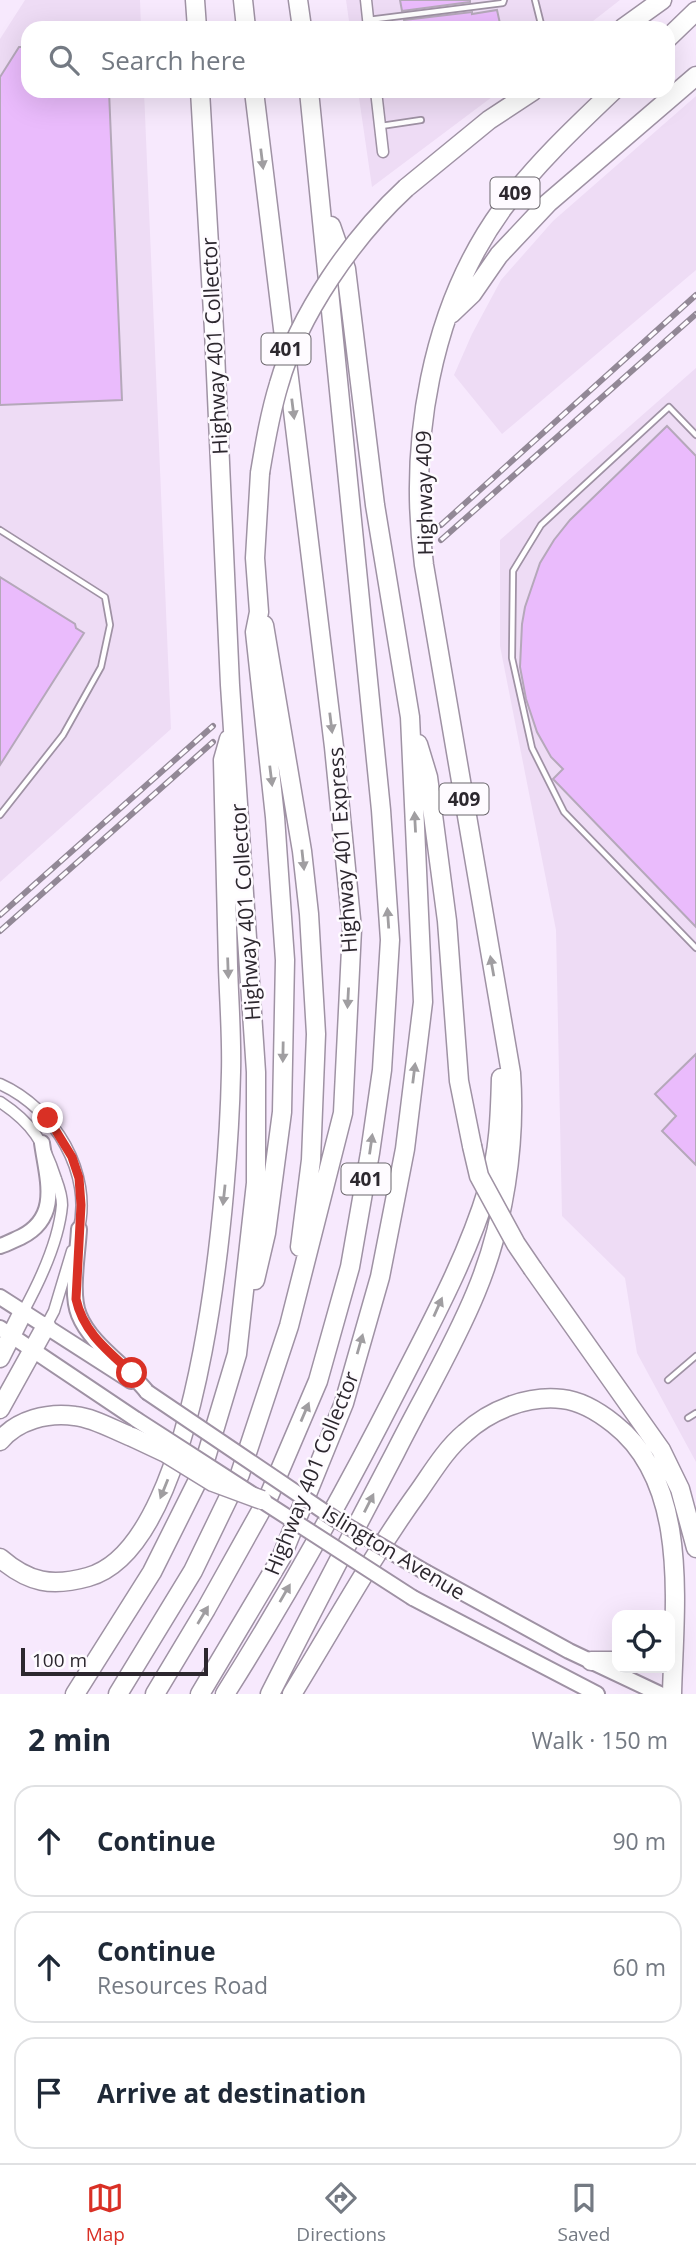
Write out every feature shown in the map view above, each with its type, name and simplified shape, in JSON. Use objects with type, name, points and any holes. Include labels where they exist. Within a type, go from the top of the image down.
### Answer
[{"type":"highway","points":[[195,0],[196,21]]},
{"type":"highway","points":[[243,0],[245,21]]},
{"type":"highway","points":[[298,0],[301,21]]},
{"type":"highway","points":[[624,21],[645,0]]},
{"type":"highway","points":[[633,21],[662,0]]},
{"type":"highway","points":[[675,31],[696,11]]},
{"type":"highway","points":[[675,94],[696,76]]},
{"type":"highway","name":"Highway 401 Collector","points":[[75,1694],[152,1572],[201,1474],[237,1354],[256,1183],[256,1072],[233,730],[200,98]]},
{"type":"highway","name":"Highway 401 Express","points":[[118,1694],[193,1571],[240,1474],[289,1326],[343,1113],[352,929],[334,747],[255,98]]},
{"type":"highway","name":"401","points":[[310,98],[322,200]]},
{"type":"highway","points":[[237,1354],[266,1233],[282,1112],[285,960],[275,817],[255,632],[259,612],[256,558],[260,473],[267,430],[279,381],[296,340],[322,293],[354,245],[380,212],[406,188],[489,120],[522,98]]},
{"type":"highway","name":"Highway 409","points":[[503,1033],[420,531],[422,425],[434,364],[465,273],[502,209],[556,145],[606,98]]},
{"type":"highway","points":[[448,317],[472,294],[499,255],[548,203],[670,98]]},
{"type":"highway","name":"Highway 401 Collector","points":[[200,1694],[281,1558],[344,1403],[380,1277],[405,1149],[423,1002],[410,718],[375,505],[346,269],[322,200]]},
{"type":"highway","name":"Highway 401 Express","points":[[155,1694],[268,1498],[318,1381],[350,1267],[382,1070],[390,940],[381,810],[322,200]]},
{"type":"highway","points":[[259,612],[266,629],[302,852],[309,914],[316,1034],[311,1160],[289,1326]]},
{"type":"highway","points":[[410,718],[428,776],[447,921],[459,1081],[479,1176],[516,1244],[662,1450],[680,1489],[696,1548]]},
{"type":"highway","points":[[0,1558],[34,1580],[46,1583],[70,1582],[94,1575],[116,1561],[136,1541],[153,1515],[167,1486],[186,1421],[203,1349],[226,1185],[231,1071],[223,760],[233,730]]},
{"type":"highway","points":[[225,1694],[354,1474],[426,1333],[475,1225],[489,1186],[498,1140],[503,1033]]},
{"type":"highway","points":[[270,1694],[445,1360],[477,1290],[492,1245],[509,1164],[513,1112],[511,1073],[503,1033]]},
{"type":"highway","points":[[0,1358],[6,1332],[23,1312]]},
{"type":"highway","points":[[0,1409],[46,1326]]},
{"type":"highway","points":[[292,1694],[401,1516],[443,1456],[463,1434],[489,1414],[549,1398],[571,1400],[598,1411],[623,1430],[639,1451],[665,1500],[670,1527],[672,1694]]},
{"type":"highway","points":[[0,1441],[24,1421],[48,1416],[76,1416],[135,1428],[166,1453],[213,1482],[262,1500]]},
{"type":"highway","points":[[591,1661],[612,1661]]},
{"type":"main road","points":[[0,1246],[28,1233],[45,1217],[49,1198],[42,1143]]},
{"type":"main road","points":[[79,1229],[76,1299],[79,1315],[94,1339],[132,1373],[146,1392]]},
{"type":"main road","name":"Islington Avenue","points":[[0,1297],[335,1519],[427,1573],[645,1690],[660,1694]]},
{"type":"main road","points":[[6,1332],[135,1428]]},
{"type":"main road","name":"Islington Avenue","points":[[262,1500],[412,1598],[597,1694]]},
{"type":"street","points":[[366,0],[368,21]]},
{"type":"street","points":[[377,98],[383,152]]},
{"type":"street","points":[[0,1084],[31,1101],[48,1118],[72,1157],[79,1178],[79,1229],[54,1311],[46,1326]]},
{"type":"street","points":[[0,1102],[31,1126],[42,1143],[51,1162],[62,1203],[42,1277],[23,1312]]},
{"type":"lane","points":[[387,21],[503,3],[503,0]]},
{"type":"lane","points":[[535,0],[540,21]]},
{"type":"lane","points":[[380,126],[421,120]]},
{"type":"lane","points":[[696,435],[669,407],[541,525],[513,570],[512,658],[532,748],[564,812],[696,948]]},
{"type":"lane","points":[[0,530],[105,597],[110,625],[101,667],[63,735],[0,815]]},
{"type":"lane","points":[[668,1380],[696,1356]]},
{"type":"lane","points":[[688,1418],[696,1413]]},
{"type":"shaded area","points":[[25,0],[140,0],[141,21],[21,21],[21,98],[144,98],[171,729],[0,882],[0,39]]},
{"type":"shaded area","points":[[346,0],[620,0],[593,21],[349,21]]},
{"type":"shaded area","points":[[696,96],[696,270],[502,434],[454,375],[501,280],[553,221]]},
{"type":"shaded area","points":[[359,98],[491,98],[372,187]]},
{"type":"shaded area","points":[[696,368],[696,1462],[637,1353],[625,1278],[562,1216],[556,930],[500,646],[500,540]]},
{"type":"building","points":[[400,0],[470,0],[470,2],[402,11]]},
{"type":"building","points":[[497,10],[499,21],[404,20],[472,12]]},
{"type":"building","points":[[21,47],[21,98],[109,98],[122,400],[0,405],[0,77]]},
{"type":"building","points":[[667,426],[696,456],[696,927],[553,779],[563,769],[551,757],[537,732],[526,699],[520,667],[525,607],[540,563],[554,540],[570,520]]},
{"type":"building","points":[[0,577],[75,624],[76,628],[84,633],[0,765]]},
{"type":"building","points":[[696,1054],[696,1165],[662,1131],[676,1116],[655,1094]]},
{"type":"railway","points":[[441,525],[696,295]]},
{"type":"railway","points":[[441,540],[696,314]]},
{"type":"railway","points":[[0,915],[213,726]]},
{"type":"railway","points":[[0,931],[213,742]]},
{"type":"route","points":[[48,1118],[72,1157],[79,1178],[81,1205],[76,1299],[79,1315],[94,1339],[132,1373]]}]
